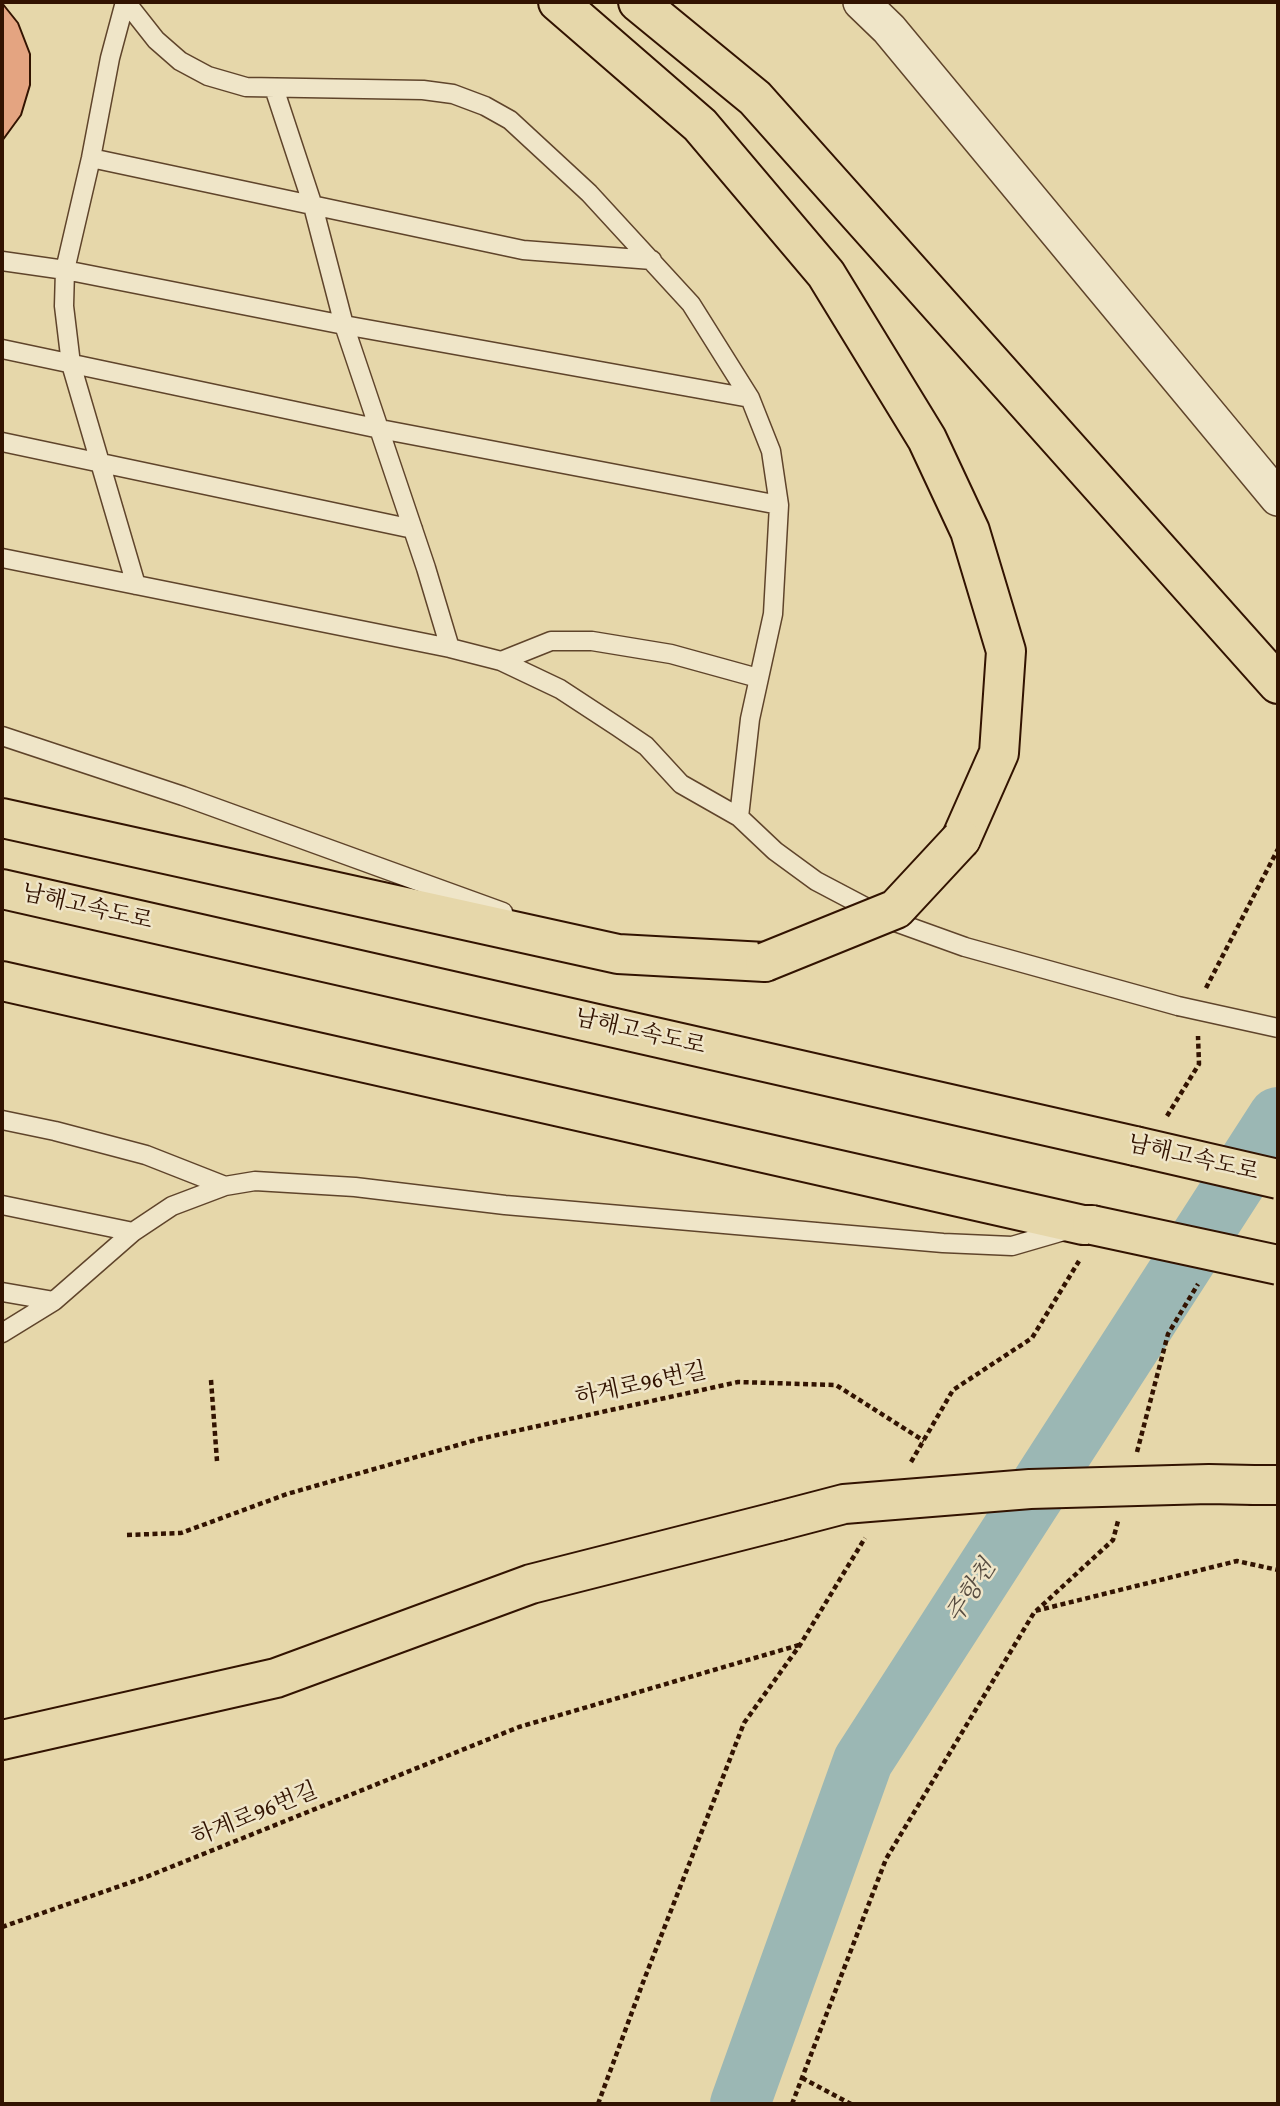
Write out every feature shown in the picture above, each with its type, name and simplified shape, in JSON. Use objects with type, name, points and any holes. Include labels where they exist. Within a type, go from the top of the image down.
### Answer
[{"type":"highway","points":[[2,818],[618,954],[765,962],[896,909],[961,839],[999,753],[1006,651],[970,531],[927,439],[817,263],[700,125],[558,2]]},
{"type":"highway","points":[[638,2],[755,97],[1278,684]]},
{"type":"highway","name":"남해고속도로","points":[[2,889],[1278,1179]]},
{"type":"highway","points":[[2,981],[1088,1225],[1278,1265]]},
{"type":"highway","points":[[2,1741],[276,1678],[531,1584],[844,1504],[1030,1489],[1266,1485]]},
{"type":"street","points":[[860,2],[890,29],[1278,498]]},
{"type":"lane","points":[[125,2],[156,40],[180,61],[208,76],[246,88],[423,90],[453,94],[485,106],[510,120],[589,193],[691,304],[750,398],[771,451],[779,505],[773,614],[750,719],[739,817]]},
{"type":"lane","points":[[125,2],[110,58],[65,271],[64,306],[71,364],[136,585]]},
{"type":"lane","points":[[274,88],[313,206],[344,325],[450,648]]},
{"type":"lane","points":[[91,158],[523,250],[652,260]]},
{"type":"lane","points":[[2,261],[750,398]]},
{"type":"lane","points":[[2,349],[380,429],[779,505]]},
{"type":"lane","points":[[2,442],[413,529]]},
{"type":"lane","points":[[2,558],[450,648],[501,661],[560,689],[618,727],[646,746],[681,784],[739,817],[775,851],[816,881],[890,920],[965,947],[1178,1006],[1278,1028]]},
{"type":"lane","points":[[501,661],[551,641],[592,641],[671,654],[758,678]]},
{"type":"lane","points":[[2,736],[183,796],[618,954]]},
{"type":"lane","points":[[2,1120],[146,1155],[225,1186]]},
{"type":"lane","points":[[2,1333],[54,1301],[133,1232],[172,1206],[225,1186],[255,1181],[355,1186],[518,1206],[985,1245],[1012,1246],[1088,1225]]},
{"type":"lane","points":[[2,1205],[133,1232]]},
{"type":"lane","points":[[2,1292],[54,1301]]},
{"type":"path","points":[[1135,1461],[1168,1334],[1202,1276]]},
{"type":"path","points":[[211,1380],[217,1461]]},
{"type":"path","name":"하계로96번길","points":[[127,1535],[181,1533],[287,1494],[478,1439],[738,1382],[836,1385],[924,1441],[911,1463]]},
{"type":"path","points":[[792,2104],[886,1859],[1035,1611],[1113,1540],[1120,1514]]},
{"type":"path","points":[[598,2104],[744,1723],[800,1644],[869,1531]]},
{"type":"path","points":[[1035,1611],[1237,1560],[1278,1570]]},
{"type":"path","name":"하계로96번길","points":[[2,1927],[146,1877],[519,1727],[800,1644]]},
{"type":"path","points":[[802,2078],[851,2104]]},
{"type":"building","points":[[2,3],[18,23],[30,54],[30,85],[21,115],[2,141]]},
{"type":"waterway","name":"주항천","points":[[740,2104],[863,1761],[1278,1117]]}]
